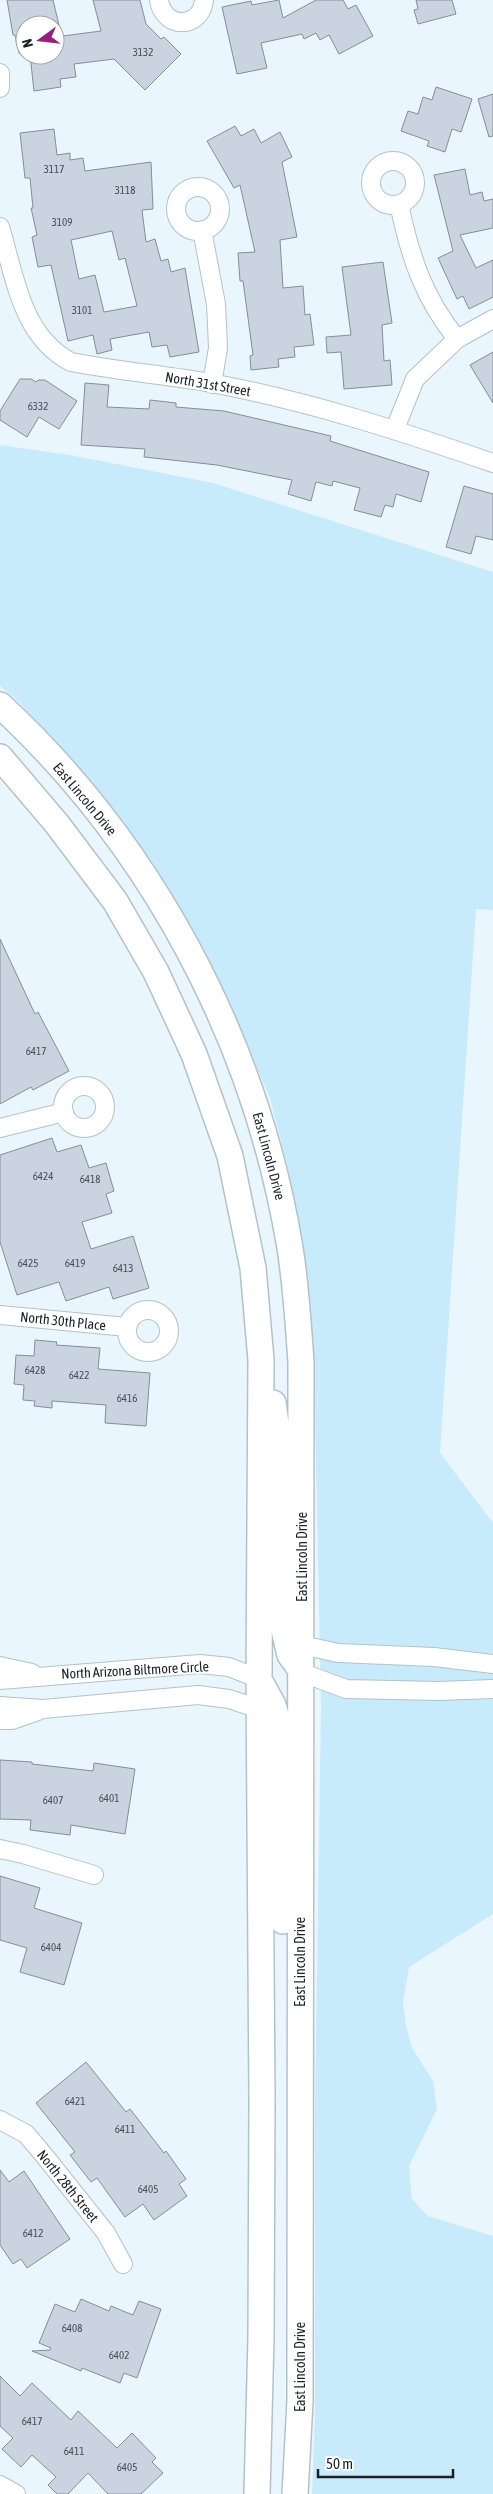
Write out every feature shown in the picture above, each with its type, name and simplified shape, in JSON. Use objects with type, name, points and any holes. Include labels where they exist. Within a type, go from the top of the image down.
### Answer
[{"type":"main road","name":"East Lincoln Drive","points":[[0,705],[76,785],[136,863],[160,899],[197,966],[232,1040],[250,1087],[269,1150],[289,1243],[302,1362],[281,1472],[281,1533],[302,1645],[303,1673],[300,2401],[295,2494]]},
{"type":"main road","name":"East Lincoln Drive","points":[[0,757],[57,824],[115,901],[156,972],[194,1054],[230,1156],[242,1206],[253,1268],[261,1360],[281,1472],[281,1533],[259,1679],[262,2100],[260,2440],[257,2494]]},
{"type":"main road","points":[[281,1533],[281,1617],[290,1655],[303,1673]]},
{"type":"main road","points":[[259,1679],[273,1705],[281,1732],[284,1982],[300,2056]]},
{"type":"street","points":[[159,0],[164,14],[175,22],[182,23],[196,18],[200,13],[204,0]]},
{"type":"street","points":[[0,73],[0,88]]},
{"type":"street","points":[[399,204],[417,271],[426,296],[457,338]]},
{"type":"street","name":"North 31st Street","points":[[0,227],[22,305],[38,335],[56,354],[71,362],[212,384],[304,403],[395,429],[493,463]]},
{"type":"street","points":[[202,230],[216,304],[218,348],[212,384]]},
{"type":"street","points":[[395,429],[415,379],[457,338],[493,319]]},
{"type":"street","points":[[0,1128],[64,1112]]},
{"type":"street","name":"North 30th Place","points":[[0,1315],[126,1327]]},
{"type":"street","points":[[302,1645],[338,1653],[434,1657],[493,1664]]},
{"type":"street","name":"North Arizona Biltmore Circle","points":[[0,1680],[200,1664],[229,1667],[259,1679]]},
{"type":"street","name":"North Arizona Biltmore Circle","points":[[0,1666],[40,1676]]},
{"type":"street","points":[[303,1673],[346,1689],[439,1691],[493,1688]]},
{"type":"street","name":"North Arizona Biltmore Circle","points":[[0,1706],[43,1709],[198,1695],[229,1699],[260,1709]]},
{"type":"street","name":"North Arizona Biltmore Circle","points":[[0,1720],[12,1720],[43,1709]]},
{"type":"street","points":[[0,1849],[39,1858],[94,1875]]},
{"type":"street","name":"North 28th Street","points":[[0,2120],[26,2134],[106,2233],[123,2264]]},
{"type":"street","points":[[0,2486],[16,2494]]},
{"type":"shaded area","points":[[0,445],[70,455],[213,483],[493,572],[493,910],[476,909],[440,1453],[493,1523],[493,1914],[409,1967],[403,2003],[412,2048],[433,2081],[437,2109],[409,2166],[412,2199],[428,2216],[493,2236],[493,2494],[312,2494],[315,2415],[315,2111],[321,1706],[314,1361],[303,1252],[290,1177],[270,1098],[208,958],[155,866],[84,775],[19,702],[0,686]]},
{"type":"building","points":[[7,0],[53,0],[57,15],[15,15],[15,35],[13,35]]},
{"type":"building","points":[[93,0],[140,0],[146,24],[161,39],[164,37],[181,54],[145,90],[114,59],[74,64],[76,77],[60,79],[61,87],[34,91],[31,65],[65,65],[65,36],[101,31]]},
{"type":"building","points":[[279,0],[283,18],[316,0],[343,0],[348,9],[356,5],[373,36],[339,54],[329,35],[320,40],[316,33],[304,39],[302,34],[261,43],[267,68],[237,74],[222,7],[251,1],[252,5]]},
{"type":"building","points":[[416,0],[452,0],[456,14],[418,24],[414,10],[418,9]]},
{"type":"building","points":[[436,87],[472,99],[461,132],[452,129],[445,152],[427,146],[429,141],[401,131],[408,111],[418,114],[423,97],[432,100]]},
{"type":"building","points":[[493,94],[493,136],[489,137],[478,99]]},
{"type":"building","points":[[235,126],[241,136],[254,129],[261,143],[280,132],[292,157],[282,162],[297,237],[280,240],[283,288],[303,286],[305,315],[310,314],[314,345],[294,347],[295,357],[278,359],[279,367],[251,370],[250,356],[253,355],[243,281],[240,281],[238,253],[255,252],[240,185],[234,188],[207,141]]},
{"type":"building","points":[[54,129],[57,155],[70,153],[70,160],[83,158],[85,171],[151,162],[153,209],[142,210],[146,242],[155,239],[161,261],[168,259],[171,272],[185,268],[199,352],[170,357],[167,345],[152,347],[149,332],[110,339],[112,350],[97,354],[93,335],[68,341],[51,265],[38,267],[32,237],[37,235],[31,208],[33,208],[30,178],[25,178],[20,133]],"holes":[[[112,231],[119,260],[125,258],[137,306],[104,312],[95,275],[79,279],[71,240]]]},
{"type":"building","points":[[465,169],[470,195],[482,192],[484,201],[493,199],[493,228],[460,235],[476,268],[493,260],[493,297],[469,309],[463,296],[457,299],[438,258],[453,251],[434,175]]},
{"type":"building","points":[[383,262],[392,323],[382,325],[384,361],[390,360],[392,385],[344,389],[341,352],[327,353],[326,337],[351,335],[342,267]]},
{"type":"building","points":[[493,352],[493,403],[470,365]]},
{"type":"building","points":[[20,379],[31,379],[36,382],[38,380],[45,380],[77,401],[59,429],[39,417],[27,437],[0,420],[0,411]]},
{"type":"building","points":[[85,383],[109,385],[107,407],[149,409],[150,400],[176,403],[176,407],[224,411],[331,436],[330,441],[429,472],[421,502],[396,494],[393,507],[385,505],[381,517],[354,510],[360,488],[333,481],[332,486],[316,482],[311,501],[288,494],[292,480],[217,465],[144,457],[145,449],[81,445]]},
{"type":"building","points":[[464,486],[493,494],[493,540],[476,536],[471,554],[446,547]]},
{"type":"building","points":[[0,939],[35,1014],[38,1012],[69,1071],[33,1090],[31,1087],[0,1104]]},
{"type":"building","points":[[52,1138],[57,1152],[81,1145],[89,1168],[106,1163],[114,1191],[106,1194],[112,1213],[82,1222],[91,1249],[133,1236],[149,1288],[113,1299],[109,1287],[66,1301],[59,1282],[17,1295],[0,1242],[0,1155]]},
{"type":"building","points":[[35,1340],[57,1342],[56,1345],[100,1348],[98,1369],[150,1373],[146,1426],[105,1423],[106,1405],[52,1401],[52,1408],[34,1406],[35,1401],[23,1400],[24,1385],[14,1384],[16,1355],[34,1356]]},
{"type":"building","points":[[0,1760],[32,1762],[32,1764],[93,1771],[94,1763],[135,1769],[125,1834],[71,1825],[70,1835],[30,1830],[31,1820],[0,1819]]},
{"type":"building","points":[[0,1876],[40,1888],[34,1908],[82,1923],[64,1985],[20,1972],[27,1948],[0,1940]]},
{"type":"building","points":[[86,2062],[126,2112],[130,2109],[164,2153],[166,2151],[186,2179],[179,2184],[187,2196],[154,2220],[143,2204],[125,2217],[97,2178],[91,2182],[70,2155],[75,2152],[36,2103]]},
{"type":"building","points":[[0,2170],[9,2182],[24,2171],[70,2239],[27,2268],[21,2259],[13,2264],[0,2245]]},
{"type":"building","points":[[81,2299],[109,2311],[111,2306],[133,2315],[139,2301],[161,2309],[137,2378],[124,2373],[120,2383],[82,2368],[81,2371],[32,2351],[50,2350],[51,2348],[39,2343],[55,2304],[75,2312]]},
{"type":"building","points":[[0,2376],[20,2396],[32,2383],[71,2420],[78,2411],[117,2448],[132,2433],[156,2458],[152,2462],[163,2473],[141,2494],[108,2494],[88,2473],[68,2494],[57,2494],[48,2485],[56,2477],[32,2455],[21,2467],[2,2449],[13,2438],[0,2426]]}]
